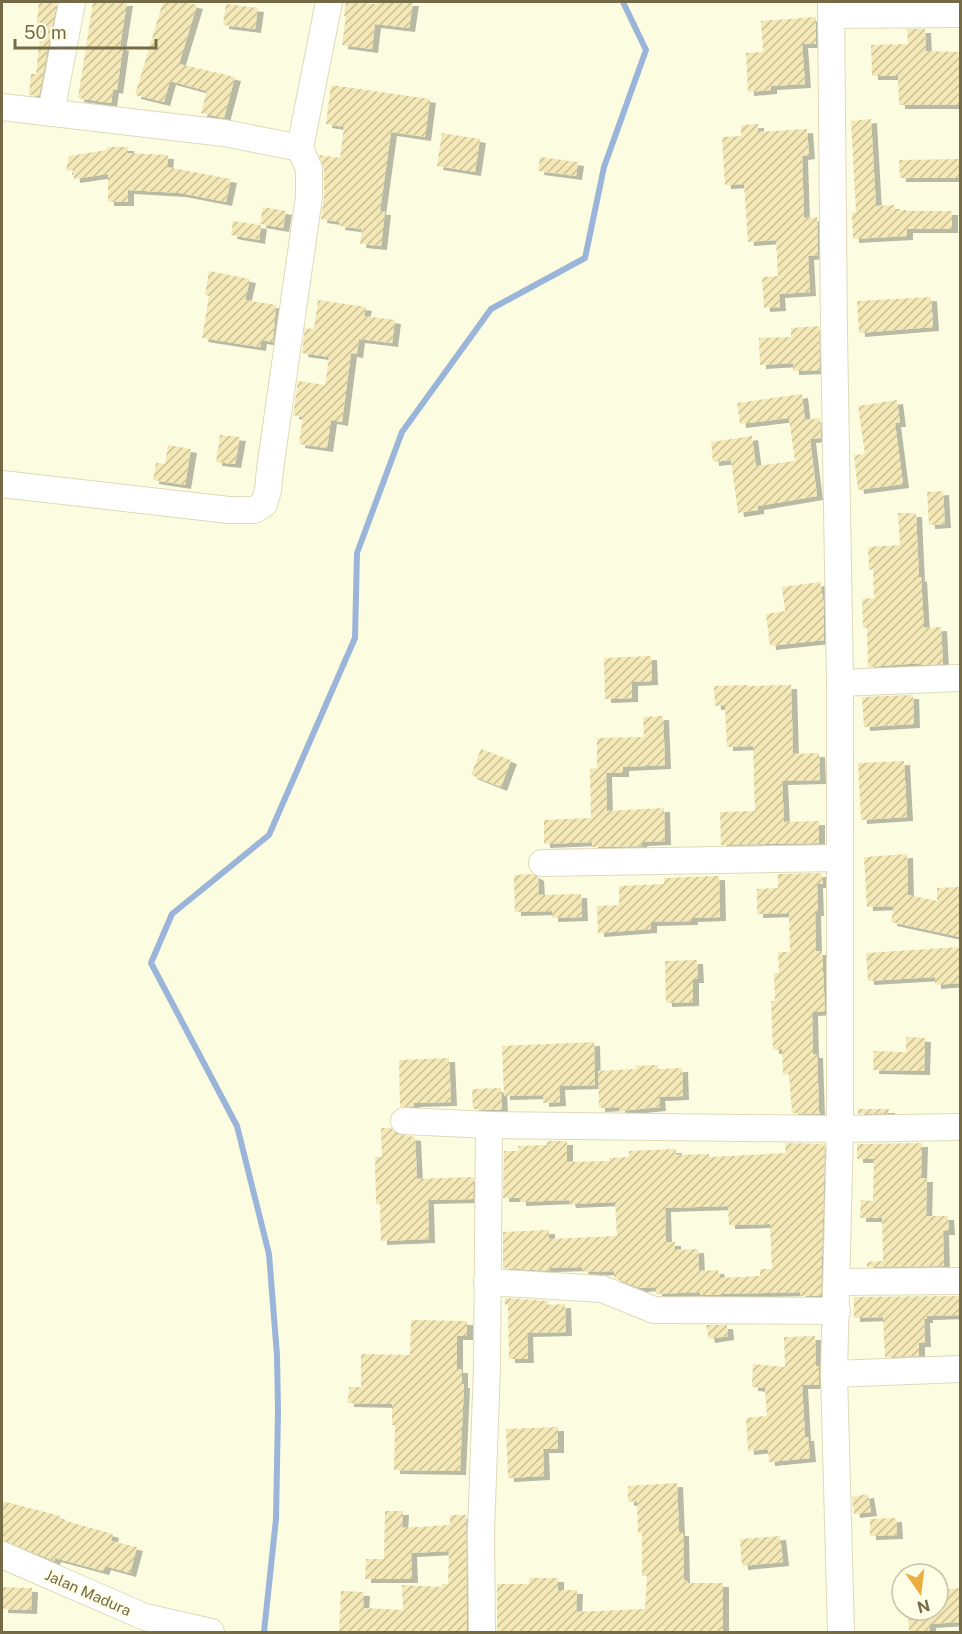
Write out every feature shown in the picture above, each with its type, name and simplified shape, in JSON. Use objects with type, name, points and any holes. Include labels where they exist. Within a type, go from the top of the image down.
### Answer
[{"type":"street","points":[[51,113],[72,2]]},
{"type":"street","points":[[2,484],[229,510],[254,510],[264,504],[268,490],[309,197],[309,170],[300,148],[329,2]]},
{"type":"street","points":[[841,1632],[834,1374],[840,1129],[840,683],[831,8],[960,14]]},
{"type":"street","points":[[2,107],[224,133],[300,148]]},
{"type":"street","points":[[840,683],[960,678]]},
{"type":"street","points":[[542,863],[839,858]]},
{"type":"street","points":[[404,1120],[489,1125],[840,1129],[960,1127]]},
{"type":"street","points":[[482,1632],[481,1532],[487,1366],[489,1125]]},
{"type":"street","points":[[837,1282],[960,1281]]},
{"type":"street","points":[[487,1282],[602,1289],[654,1310],[837,1311]]},
{"type":"street","points":[[834,1374],[960,1369]]},
{"type":"street","name":"Jalan Madura","points":[[2,1555],[145,1617],[211,1632]]},
{"type":"building","points":[[39,2],[57,2],[39,96],[29,95],[31,74],[36,74],[40,39],[35,39]]},
{"type":"building","points":[[93,2],[127,2],[120,46],[123,47],[117,90],[113,89],[111,103],[78,98]]},
{"type":"building","points":[[163,2],[184,2],[197,5],[179,64],[235,77],[224,118],[201,113],[207,91],[170,81],[164,102],[135,95]]},
{"type":"building","points":[[346,2],[377,4],[378,2],[413,2],[409,28],[375,24],[372,49],[342,45]]},
{"type":"building","points":[[226,4],[258,8],[255,29],[223,25]]},
{"type":"building","points":[[816,17],[816,44],[802,44],[805,84],[771,86],[771,90],[748,92],[746,53],[763,52],[761,21]]},
{"type":"building","points":[[907,29],[925,29],[926,51],[960,52],[960,105],[899,105],[898,76],[872,76],[871,45],[908,44]]},
{"type":"building","points":[[331,85],[430,99],[425,137],[391,132],[380,211],[385,211],[381,246],[360,244],[362,229],[339,226],[340,222],[321,219],[324,169],[319,155],[340,158],[344,127],[326,124]]},
{"type":"building","points":[[871,119],[876,206],[894,205],[895,210],[906,211],[952,211],[952,229],[907,229],[907,236],[853,239],[852,213],[856,212],[851,121]]},
{"type":"building","points":[[758,124],[758,132],[807,129],[809,155],[802,156],[804,218],[817,217],[818,255],[808,256],[810,292],[779,294],[780,307],[764,308],[762,277],[778,276],[776,240],[748,242],[744,184],[725,185],[722,137],[741,136],[741,125]]},
{"type":"building","points":[[442,133],[480,139],[475,172],[437,166]]},
{"type":"building","points":[[107,147],[128,147],[128,153],[168,155],[167,167],[231,179],[226,202],[180,193],[128,190],[128,202],[108,202],[108,174],[74,179],[73,170],[66,171],[69,156],[107,150]]},
{"type":"building","points":[[540,157],[578,162],[576,176],[538,171]]},
{"type":"building","points":[[960,159],[960,178],[900,178],[899,160]]},
{"type":"building","points":[[263,207],[286,211],[283,228],[260,224]]},
{"type":"building","points":[[233,221],[261,225],[259,240],[231,235]]},
{"type":"building","points":[[209,271],[250,279],[245,300],[276,305],[273,342],[261,340],[260,347],[202,338],[209,296],[205,295]]},
{"type":"building","points":[[931,297],[933,327],[859,333],[857,301]]},
{"type":"building","points":[[318,300],[366,307],[364,316],[395,320],[392,343],[359,339],[357,354],[351,353],[342,422],[331,420],[327,448],[299,444],[303,417],[293,415],[298,381],[325,385],[329,357],[302,353],[305,328],[314,329]]},
{"type":"building","points":[[819,326],[820,370],[793,371],[793,363],[760,365],[759,338],[791,337],[791,328]]},
{"type":"building","points":[[802,394],[805,420],[820,418],[821,438],[810,439],[817,496],[758,506],[758,510],[738,513],[731,460],[713,462],[711,442],[752,436],[756,466],[795,461],[789,418],[740,424],[737,403]]},
{"type":"building","points":[[897,400],[900,423],[895,423],[903,484],[858,490],[854,455],[865,454],[858,406]]},
{"type":"building","points":[[220,435],[240,437],[235,464],[216,462]]},
{"type":"building","points":[[168,445],[191,449],[185,485],[153,480],[156,463],[165,464]]},
{"type":"building","points":[[943,491],[945,524],[929,525],[927,492]]},
{"type":"building","points":[[898,513],[916,513],[924,628],[941,627],[943,664],[921,665],[921,663],[868,667],[867,628],[863,628],[862,599],[874,598],[873,569],[869,570],[868,547],[900,545]]},
{"type":"building","points":[[820,582],[824,605],[824,640],[770,646],[766,614],[785,611],[782,587]]},
{"type":"building","points":[[651,656],[652,681],[632,682],[632,698],[605,699],[604,658]]},
{"type":"building","points":[[791,685],[793,754],[819,753],[820,780],[782,781],[784,822],[819,821],[819,843],[721,845],[720,812],[755,811],[753,746],[727,747],[725,705],[715,706],[714,686]]},
{"type":"building","points":[[913,695],[914,724],[864,727],[862,697]]},
{"type":"building","points":[[663,716],[665,765],[623,767],[623,773],[606,773],[607,811],[664,808],[665,841],[641,842],[642,846],[592,847],[592,842],[544,844],[544,820],[591,818],[590,769],[597,768],[597,738],[644,737],[643,717]]},
{"type":"building","points":[[481,749],[511,760],[501,787],[471,775]]},
{"type":"building","points":[[904,761],[907,817],[861,820],[858,763]]},
{"type":"building","points":[[907,854],[908,895],[937,901],[937,888],[960,887],[960,937],[891,922],[894,906],[867,907],[864,857]]},
{"type":"building","points":[[822,873],[823,884],[817,884],[818,912],[815,912],[816,951],[822,951],[825,1011],[812,1012],[813,1054],[817,1054],[820,1114],[792,1113],[789,1074],[783,1075],[782,1049],[773,1050],[771,1001],[775,1001],[774,973],[779,973],[778,952],[790,952],[789,913],[757,914],[757,889],[778,888],[778,874]]},
{"type":"building","points":[[533,874],[538,877],[539,895],[581,894],[582,917],[552,918],[552,911],[515,912],[514,875]]},
{"type":"building","points":[[719,876],[720,917],[692,918],[692,921],[651,922],[651,929],[598,933],[597,906],[619,905],[619,886],[664,884],[664,878]]},
{"type":"building","points":[[960,947],[960,983],[935,985],[935,977],[868,981],[866,953]]},
{"type":"building","points":[[697,960],[698,979],[693,979],[693,1002],[666,1003],[665,961]]},
{"type":"building","points":[[906,1037],[925,1038],[924,1071],[873,1070],[874,1051],[906,1052]]},
{"type":"building","points":[[594,1042],[595,1085],[559,1086],[560,1102],[543,1103],[543,1095],[504,1096],[502,1046]]},
{"type":"building","points":[[449,1058],[451,1102],[414,1103],[414,1106],[400,1107],[399,1060]]},
{"type":"building","points":[[658,1065],[658,1069],[682,1068],[683,1096],[659,1097],[660,1107],[619,1111],[619,1107],[599,1108],[598,1071]]},
{"type":"building","points":[[501,1088],[502,1110],[473,1109],[472,1089]]},
{"type":"building","points":[[858,1109],[889,1109],[888,1113],[858,1114]]},
{"type":"building","points":[[381,1128],[391,1128],[396,1134],[415,1137],[417,1179],[474,1177],[473,1199],[428,1200],[429,1239],[381,1241],[380,1204],[376,1204],[375,1157],[382,1157]]},
{"type":"building","points":[[547,1141],[567,1141],[567,1162],[609,1161],[609,1158],[629,1157],[629,1151],[676,1149],[676,1155],[709,1154],[710,1157],[786,1153],[785,1143],[825,1144],[821,1296],[800,1296],[800,1292],[722,1295],[700,1295],[700,1292],[656,1294],[656,1287],[640,1288],[614,1278],[614,1271],[583,1272],[582,1267],[550,1268],[550,1271],[503,1268],[503,1232],[549,1230],[549,1239],[617,1236],[615,1202],[570,1204],[569,1200],[520,1202],[520,1198],[503,1198],[504,1151],[519,1151],[518,1146],[547,1145]],"holes":[[[728,1206],[729,1225],[770,1224],[772,1269],[760,1269],[760,1276],[720,1278],[718,1270],[699,1271],[698,1249],[675,1250],[675,1242],[666,1242],[665,1208]]]},
{"type":"building","points":[[922,1143],[921,1178],[927,1178],[926,1216],[948,1216],[949,1231],[943,1231],[944,1266],[867,1267],[867,1262],[883,1261],[882,1218],[860,1218],[861,1200],[873,1201],[874,1159],[857,1159],[857,1144]]},
{"type":"building","points":[[960,1296],[960,1315],[927,1316],[927,1319],[924,1319],[925,1343],[919,1343],[919,1356],[885,1357],[883,1317],[854,1318],[854,1297]]},
{"type":"building","points":[[505,1298],[548,1301],[548,1305],[565,1304],[566,1332],[527,1333],[528,1359],[509,1359],[508,1305],[505,1305]]},
{"type":"building","points":[[411,1320],[467,1321],[467,1336],[457,1336],[457,1369],[462,1369],[462,1384],[464,1384],[460,1471],[394,1470],[395,1425],[392,1425],[392,1404],[348,1403],[349,1387],[361,1387],[361,1354],[410,1355]]},
{"type":"building","points":[[706,1325],[727,1325],[728,1336],[709,1339]]},
{"type":"building","points":[[815,1336],[819,1385],[802,1385],[805,1437],[808,1437],[810,1458],[769,1462],[768,1449],[748,1451],[746,1418],[767,1416],[765,1388],[752,1387],[753,1364],[785,1367],[784,1337]]},
{"type":"building","points":[[558,1427],[558,1449],[543,1449],[544,1476],[508,1478],[506,1429]]},
{"type":"building","points":[[677,1483],[679,1532],[683,1532],[684,1580],[688,1580],[688,1583],[723,1583],[723,1632],[497,1632],[497,1584],[529,1584],[529,1578],[558,1578],[558,1590],[577,1590],[576,1612],[645,1609],[647,1576],[642,1576],[642,1533],[638,1533],[637,1501],[628,1502],[628,1486]]},
{"type":"building","points":[[868,1494],[871,1512],[854,1514],[852,1497]]},
{"type":"building","points":[[2,1501],[60,1516],[59,1519],[113,1534],[111,1541],[137,1547],[130,1573],[105,1566],[103,1571],[55,1558],[54,1561],[2,1540]]},
{"type":"building","points":[[385,1511],[403,1511],[402,1528],[450,1525],[450,1515],[466,1515],[467,1632],[339,1632],[341,1591],[364,1592],[363,1608],[403,1610],[402,1585],[442,1587],[442,1584],[448,1584],[449,1551],[411,1553],[412,1579],[365,1579],[366,1559],[384,1559]]},
{"type":"building","points":[[896,1518],[897,1535],[870,1536],[870,1519]]},
{"type":"building","points":[[780,1536],[783,1562],[742,1566],[740,1539]]},
{"type":"building","points":[[2,1587],[32,1588],[31,1610],[2,1609]]},
{"type":"building","points":[[960,1588],[960,1622],[930,1624],[930,1632],[909,1632],[909,1622],[950,1622],[950,1589]]},
{"type":"waterway","points":[[264,1632],[276,1519],[278,1411],[277,1355],[269,1254],[237,1126],[151,963],[172,914],[269,835],[355,638],[357,553],[402,432],[491,309],[585,258],[604,167],[646,50],[623,2]]}]
